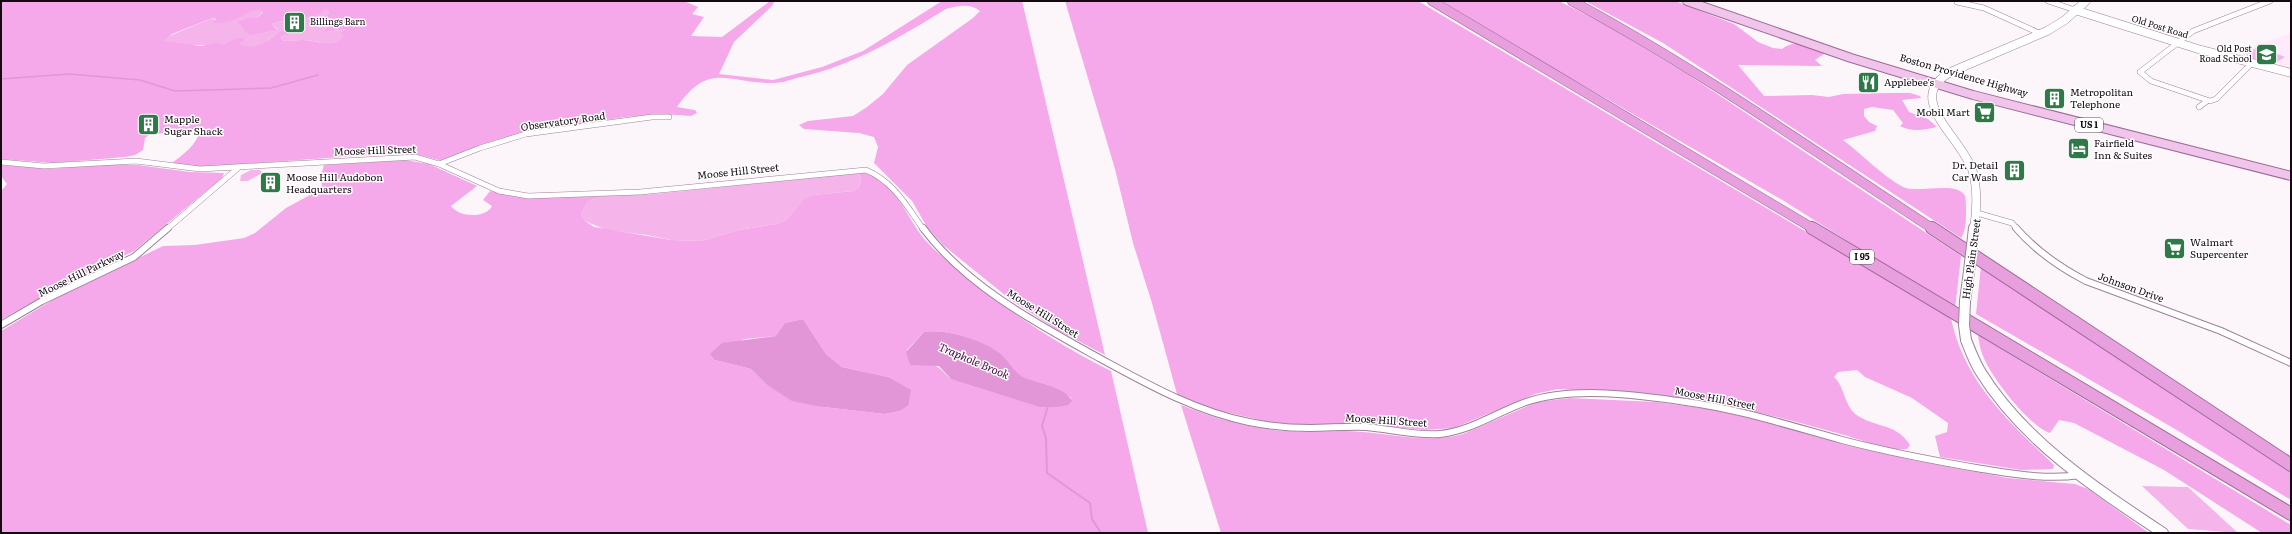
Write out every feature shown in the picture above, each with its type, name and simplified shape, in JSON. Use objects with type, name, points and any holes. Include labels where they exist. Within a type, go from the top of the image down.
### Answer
[{"type":"highway","name":"I 95","points":[[1432,1],[2291,514]]},
{"type":"highway","points":[[1572,1],[1642,39],[1700,76],[2291,465]]},
{"type":"main road","name":"Boston Providence Highway","points":[[1687,1],[2038,112],[2291,176]]},
{"type":"main road","name":"Boston Providence Highway","points":[[1700,1],[1936,81],[2291,171]]},
{"type":"main road","points":[[1936,81],[1966,65],[2041,34],[2060,24],[2086,1]]},
{"type":"main road","name":"Old Post Road","points":[[2075,10],[2177,42],[2291,73]]},
{"type":"main road","name":"High Plain Street","points":[[1936,81],[1931,93],[1933,102],[1963,150],[1973,173],[1977,195],[1977,213],[1965,301],[1964,325],[1966,340],[1980,372],[2006,406],[2042,443],[2081,475],[2163,533]]},
{"type":"street","name":"Old Post Road","points":[[2048,1],[2075,10]]},
{"type":"street","points":[[2207,101],[2151,81],[2140,72],[2143,68],[2177,42],[2199,28],[2270,1]]},
{"type":"street","points":[[1957,2],[1984,8],[2041,34]]},
{"type":"street","points":[[2199,107],[2207,101],[2216,99],[2252,63]]},
{"type":"street","name":"Observatory Road","points":[[439,164],[480,148],[533,133],[652,117],[669,117]]},
{"type":"street","name":"Moose Hill Street","points":[[1,162],[44,166],[136,161],[188,169],[238,168],[408,157],[439,164],[499,191],[528,196],[640,192],[760,179],[868,170],[881,177],[897,191],[912,210],[930,238],[987,289],[1032,320],[1182,402],[1208,411],[1263,424],[1293,428],[1362,427],[1444,434],[1463,429],[1527,401],[1546,396],[1569,394],[1616,396],[1670,400],[1733,411],[1860,444],[1962,466],[2038,476],[2069,477],[2081,475]]},
{"type":"street","name":"Moose Hill Parkway","points":[[1,325],[42,301],[134,257],[238,168]]},
{"type":"street","name":"Johnson Drive","points":[[1977,213],[2012,223],[2030,244],[2044,255],[2065,270],[2086,281],[2221,330],[2291,363]]},
{"type":"shaded area","points":[[1,1],[684,1],[698,7],[692,14],[704,17],[691,36],[722,37],[770,1],[774,2],[772,6],[734,42],[719,74],[773,80],[822,67],[863,51],[942,1],[1022,1],[1105,355],[1057,330],[1011,300],[943,245],[927,227],[912,201],[874,163],[878,147],[874,137],[859,133],[804,129],[799,125],[808,121],[853,116],[867,107],[883,94],[907,65],[973,18],[980,11],[976,8],[968,6],[959,6],[946,9],[894,40],[858,58],[821,72],[777,83],[721,78],[710,79],[700,84],[689,93],[677,107],[695,110],[697,113],[691,116],[662,114],[626,117],[526,132],[503,138],[442,161],[416,154],[397,153],[200,167],[172,163],[185,153],[196,141],[200,131],[194,129],[149,135],[145,138],[143,150],[135,155],[125,157],[53,163],[1,159]],"holes":[[[326,9],[329,13],[315,22],[315,24],[329,26],[324,31],[326,32],[346,29],[339,33],[344,36],[335,42],[324,43],[306,40],[284,41],[281,37],[289,32],[285,31],[280,32],[255,46],[247,47],[239,44],[245,40],[243,38],[236,38],[224,44],[215,43],[201,46],[163,41],[172,34],[212,18],[216,19],[213,23],[225,22],[239,18],[256,10],[263,12],[257,18],[247,18],[237,22],[243,27],[244,31],[251,35],[275,31],[277,30],[272,24],[277,22],[315,16]]]},
{"type":"shaded area","points":[[1065,1],[1418,1],[1951,318],[1957,341],[1966,362],[1977,381],[2005,416],[2054,465],[2053,469],[2021,470],[1940,457],[1935,436],[1947,432],[1948,423],[1912,398],[1865,377],[1857,370],[1838,372],[1834,377],[1838,381],[1850,408],[1858,416],[1865,420],[1892,429],[1899,433],[1910,445],[1907,449],[1892,449],[1804,424],[1710,403],[1609,392],[1558,389],[1535,394],[1454,428],[1424,430],[1371,425],[1308,426],[1269,422],[1208,408],[1177,394],[1152,303],[1133,243],[1115,169]]},
{"type":"shaded area","points":[[1442,1],[1559,1],[1606,25],[1687,74],[1961,256],[1955,309],[1784,201],[1534,57]]},
{"type":"shaded area","points":[[1585,1],[1675,1],[1734,24],[1758,42],[1773,48],[1782,49],[1792,44],[1803,44],[1824,54],[1815,60],[1822,66],[1738,65],[1764,96],[1812,95],[1829,97],[1843,94],[1910,93],[1920,96],[1921,98],[1902,100],[1909,112],[1928,119],[1937,127],[1918,130],[1904,128],[1900,126],[1903,123],[1893,110],[1872,107],[1864,109],[1864,116],[1869,122],[1877,126],[1875,131],[1843,140],[1880,171],[1903,187],[1910,189],[1946,188],[1961,191],[1965,196],[1966,201],[1966,222],[1963,235],[1961,238],[1663,43]]},
{"type":"shaded area","points":[[326,9],[329,13],[315,22],[330,26],[325,30],[326,32],[346,29],[339,33],[345,36],[335,42],[324,43],[307,40],[282,40],[281,37],[289,31],[280,33],[257,46],[252,47],[245,47],[238,44],[243,38],[222,44],[200,45],[167,43],[162,39],[212,18],[219,22],[233,20],[255,10],[263,11],[257,18],[242,20],[248,32],[255,34],[275,31],[277,29],[272,24],[307,17]]},
{"type":"shaded area","name":"Old Post Road School","points":[[2291,33],[2291,70],[2241,58],[2245,50]]},
{"type":"shaded area","points":[[2260,47],[2285,57],[2272,65],[2245,58],[2249,51]]},
{"type":"shaded area","points":[[405,160],[429,164],[477,186],[451,206],[455,210],[472,215],[484,213],[492,206],[483,200],[490,191],[524,198],[599,196],[588,202],[581,214],[585,221],[594,227],[671,240],[701,241],[739,230],[776,224],[786,220],[804,200],[814,195],[853,191],[859,187],[861,182],[859,172],[871,175],[882,181],[890,189],[925,240],[955,268],[1000,303],[1036,328],[1111,371],[1148,533],[1,533],[1,331],[56,298],[163,246],[195,245],[244,238],[255,233],[286,208],[319,190],[322,185],[320,179],[324,165]],"holes":[[[803,319],[826,354],[842,367],[888,377],[908,406],[900,411],[885,414],[823,407],[767,385],[751,369],[715,360],[744,339],[777,336],[785,323]],[[933,331],[954,334],[986,345],[1001,355],[1022,377],[1061,391],[1072,399],[951,379],[937,366],[929,364],[910,365],[907,350],[924,332]]]},
{"type":"shaded area","points":[[102,164],[138,165],[190,172],[224,173],[222,178],[134,251],[51,292],[1,320],[1,191],[7,184],[1,176],[1,165],[52,169]]},
{"type":"shaded area","points":[[251,170],[260,170],[262,173],[248,181],[240,181],[241,175]]},
{"type":"shaded area","points":[[859,173],[861,182],[859,187],[853,191],[814,195],[799,206],[786,220],[776,224],[739,230],[701,241],[671,240],[647,235],[606,230],[585,221],[581,214],[588,202],[599,196],[654,194]]},
{"type":"shaded area","points":[[1981,266],[2291,470],[2291,500],[2175,429],[1976,314]]},
{"type":"shaded area","points":[[1978,335],[2291,525],[2291,533],[2262,533],[2164,470],[2074,423],[2059,420],[2050,433],[2041,429],[2022,411],[2002,388],[1987,365],[1982,353]]},
{"type":"shaded area","points":[[1569,398],[1656,402],[1709,409],[1755,419],[1849,446],[1917,461],[2008,478],[2075,484],[2088,489],[2149,533],[1221,533],[1181,405],[1239,424],[1284,431],[1355,431],[1413,438],[1438,438],[1463,434],[1537,402]]},
{"type":"shaded area","points":[[2142,486],[2188,487],[2238,533],[2188,529]]},
{"type":"water","points":[[803,319],[826,354],[842,367],[888,377],[911,390],[908,406],[900,411],[885,414],[823,407],[792,401],[767,385],[751,369],[715,360],[710,354],[722,343],[776,336],[785,323]]},
{"type":"water","points":[[933,331],[954,334],[986,345],[1002,355],[1023,377],[1057,389],[1068,396],[1072,401],[1068,405],[1057,407],[1040,407],[951,379],[939,366],[910,365],[906,352],[924,332]]},
{"type":"waterway","points":[[1,79],[69,74],[140,80],[175,91],[271,88],[318,75]]},
{"type":"waterway","name":"Traphole Brook","points":[[1048,406],[1042,426],[1046,438],[1047,473],[1090,503],[1092,519],[1101,533]]},
{"type":"place","name":"Billings Barn","points":[[294,22]]},
{"type":"place","name":"Old Post Road School","points":[[2267,54]]},
{"type":"place","name":"Applebee's","points":[[1868,82]]},
{"type":"place","name":"Metropolitan Telephone","points":[[2054,98]]},
{"type":"place","name":"Mobil Mart","points":[[1985,112]]},
{"type":"place","name":"Mapple Sugar Shack","points":[[148,125]]},
{"type":"place","name":"Fairfield Inn & Suites","points":[[2079,149]]},
{"type":"place","name":"Dr. Detail Car Wash","points":[[2014,171]]},
{"type":"place","name":"Moose Hill Audobon Headquarters","points":[[270,183]]},
{"type":"place","name":"Walmart Supercenter","points":[[2174,248]]}]
